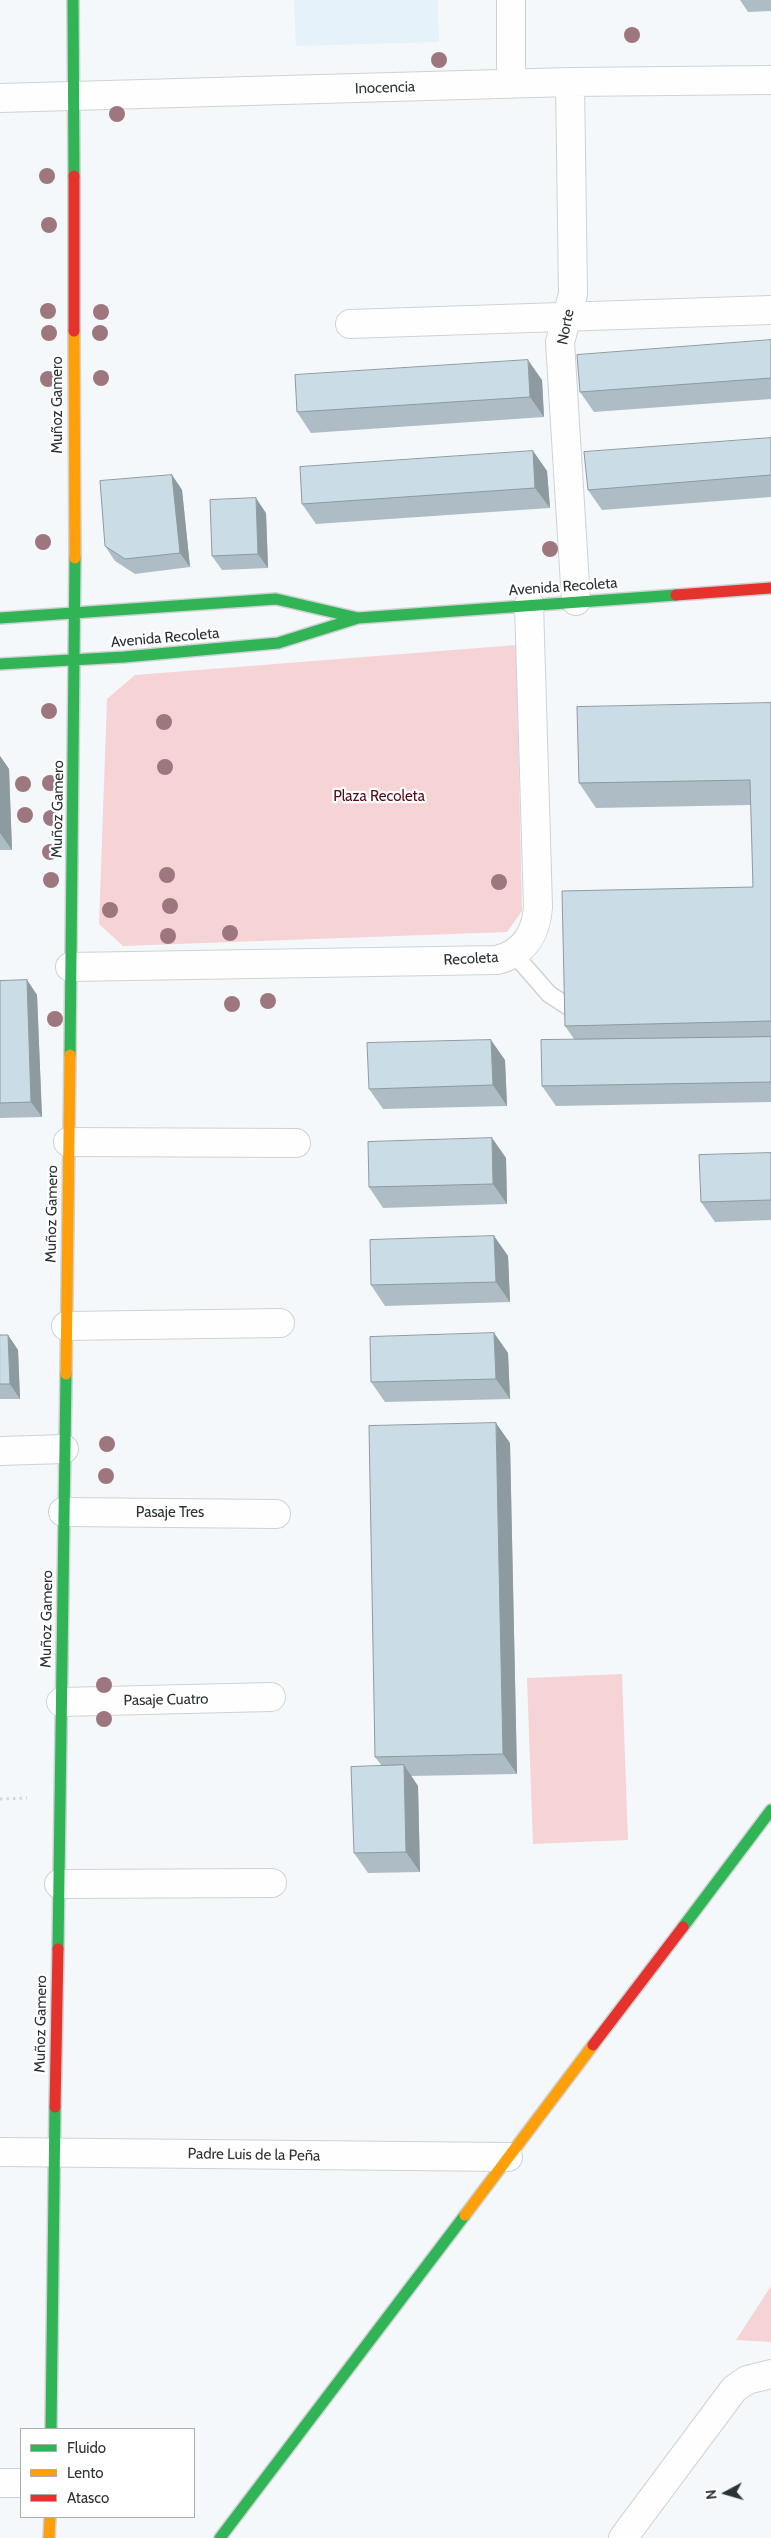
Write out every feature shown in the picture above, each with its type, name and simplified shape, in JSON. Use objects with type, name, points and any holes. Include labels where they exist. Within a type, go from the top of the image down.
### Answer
[{"type":"street","name":"Muñoz Gamero","points":[[51,2428],[74,660],[73,0]]},
{"type":"street","points":[[511,0],[511,84]]},
{"type":"street","name":"Inocencia","points":[[0,98],[570,82],[771,80]]},
{"type":"street","name":"Norte","points":[[570,82],[573,294],[560,342],[576,601]]},
{"type":"street","points":[[350,324],[771,310]]},
{"type":"street","name":"Avenida Recoleta","points":[[0,664],[74,660],[278,643],[358,618],[529,604],[771,588]]},
{"type":"street","name":"Avenida Recoleta","points":[[0,618],[276,599],[358,618]]},
{"type":"street","name":"Recoleta","points":[[70,967],[497,960],[514,954],[528,941],[534,932],[538,907],[529,604]]},
{"type":"street","points":[[68,1142],[296,1143]]},
{"type":"street","points":[[66,1326],[280,1323]]},
{"type":"street","points":[[0,1451],[64,1449]]},
{"type":"street","name":"Pasaje Tres","points":[[63,1512],[276,1514]]},
{"type":"street","name":"Pasaje Cuatro","points":[[61,1702],[271,1697]]},
{"type":"street","points":[[220,2538],[508,2157],[768,1818]]},
{"type":"street","points":[[58,1884],[272,1883]]},
{"type":"street","name":"Padre Luis de la Peña","points":[[0,2152],[508,2157]]},
{"type":"street","points":[[623,2538],[734,2389],[747,2380],[771,2374]]},
{"type":"street","points":[[0,2483],[20,2484]]},
{"type":"street","points":[[49,2538],[50,2518]]},
{"type":"lane","points":[[514,954],[549,994],[581,1015]]},
{"type":"shaded area","points":[[294,0],[438,0],[439,42],[296,46]]},
{"type":"green space","name":"Plaza Recoleta","points":[[516,645],[522,911],[507,932],[123,946],[99,924],[107,699],[135,675]]},
{"type":"green space","points":[[622,1674],[628,1840],[533,1844],[527,1678]]},
{"type":"green space","points":[[771,2286],[771,2342],[736,2340]]},
{"type":"building","points":[[771,340],[771,378],[580,392],[577,355]]},
{"type":"building","points":[[528,360],[530,397],[297,412],[295,375]]},
{"type":"building","points":[[771,438],[771,475],[588,490],[584,452]]},
{"type":"building","points":[[533,451],[535,488],[302,504],[300,467]]},
{"type":"building","points":[[172,475],[180,553],[125,559],[105,546],[100,481]]},
{"type":"building","points":[[256,498],[258,554],[212,556],[210,500]]},
{"type":"building","points":[[771,703],[771,1021],[565,1026],[562,891],[753,887],[750,780],[579,783],[577,707]]},
{"type":"building","points":[[27,980],[31,1102],[0,1103],[0,981]]},
{"type":"building","points":[[771,1037],[771,1082],[542,1086],[541,1040]]},
{"type":"building","points":[[491,1040],[493,1085],[369,1089],[367,1043]]},
{"type":"building","points":[[492,1138],[493,1184],[369,1187],[368,1142]]},
{"type":"building","points":[[771,1153],[771,1200],[701,1202],[699,1155]]},
{"type":"building","points":[[494,1236],[496,1282],[371,1285],[370,1240]]},
{"type":"building","points":[[494,1333],[496,1379],[371,1382],[370,1337]]},
{"type":"building","points":[[0,1335],[8,1335],[10,1384],[0,1384]]},
{"type":"building","points":[[496,1423],[503,1754],[375,1757],[369,1426]]},
{"type":"building","points":[[404,1765],[406,1852],[354,1853],[351,1767]]},
{"type":"traffic: fast","points":[[73,0],[74,176]]},
{"type":"traffic: fast","points":[[70,1055],[75,558]]},
{"type":"traffic: fast","points":[[0,664],[124,657],[278,643],[358,618],[676,595]]},
{"type":"traffic: fast","points":[[0,618],[276,599],[358,618]]},
{"type":"traffic: fast","points":[[58,1949],[66,1374]]},
{"type":"traffic: fast","points":[[683,1927],[771,1810]]},
{"type":"traffic: fast","points":[[51,2428],[55,2107]]},
{"type":"traffic: fast","points":[[220,2538],[465,2215]]},
{"type":"traffic: slow","points":[[74,331],[75,558]]},
{"type":"traffic: slow","points":[[66,1374],[70,1055]]},
{"type":"traffic: slow","points":[[465,2215],[593,2045]]},
{"type":"traffic: slow","points":[[49,2538],[50,2518]]},
{"type":"traffic: jam","points":[[74,176],[74,331]]},
{"type":"traffic: jam","points":[[676,595],[771,588]]},
{"type":"traffic: jam","points":[[593,2045],[683,1927]]},
{"type":"traffic: jam","points":[[55,2107],[58,1949]]}]
